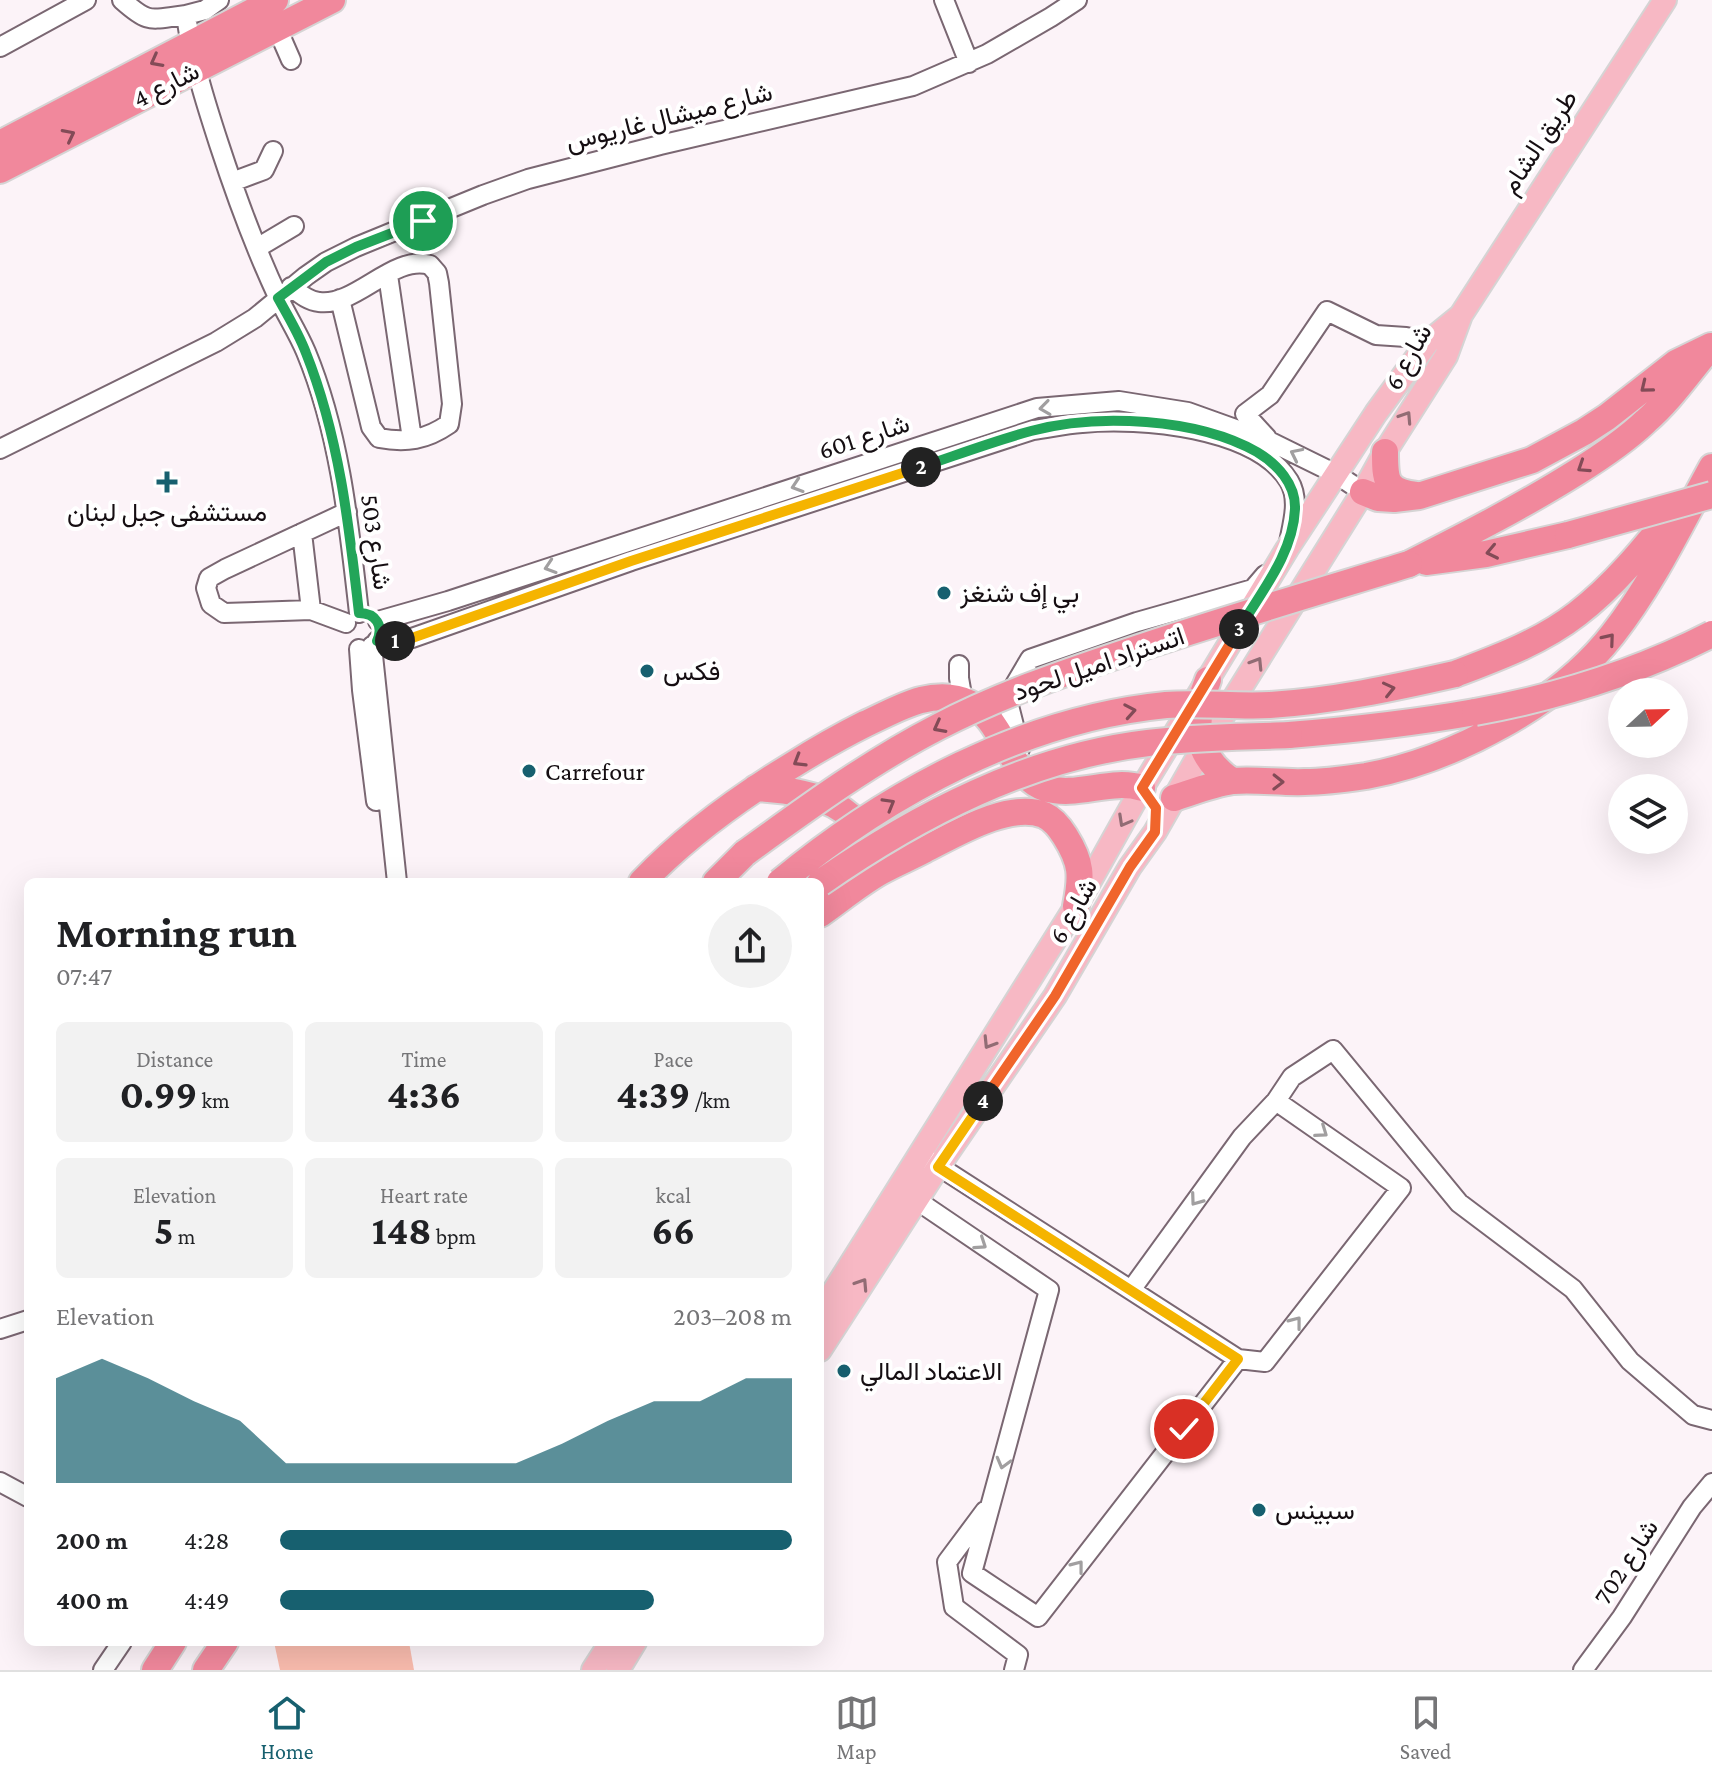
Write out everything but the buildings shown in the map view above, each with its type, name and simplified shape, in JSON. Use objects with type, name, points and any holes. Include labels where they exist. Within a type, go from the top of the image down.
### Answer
[{"type":"highway","name":"شارع 4","points":[[0,144],[275,0]]},
{"type":"highway","name":"شارع 4","points":[[0,170],[332,0]]},
{"type":"highway","points":[[1409,564],[1495,520],[1599,458],[1646,421],[1668,399],[1712,345]]},
{"type":"highway","points":[[1363,492],[1378,498],[1419,496],[1505,469],[1544,453],[1607,417],[1676,363],[1712,345]]},
{"type":"highway","points":[[1385,452],[1385,472],[1390,486],[1401,493],[1419,496]]},
{"type":"highway","points":[[785,878],[821,848],[872,814],[944,773],[1078,722],[1168,705],[1267,705],[1374,693],[1455,674],[1502,656],[1577,614],[1625,570],[1712,466]]},
{"type":"highway","points":[[1174,798],[1232,781],[1308,782],[1395,769],[1460,746],[1530,708],[1568,680],[1613,635],[1665,553],[1712,466]]},
{"type":"highway","name":"اتستراد اميل لحود","points":[[720,878],[745,853],[831,791],[927,733],[1060,675],[1409,564],[1486,554],[1712,495]]},
{"type":"highway","points":[[824,880],[855,858],[933,813],[1007,780],[1080,756],[1148,743],[1358,729],[1497,708],[1633,670],[1712,634]]},
{"type":"highway","points":[[1208,680],[1198,721],[1203,748],[1212,765],[1232,781]]},
{"type":"highway","points":[[646,878],[714,817],[756,788],[840,737],[907,705],[938,697],[963,701],[983,713],[1021,768],[1034,782],[1046,788],[1084,789],[1129,784],[1142,788]]},
{"type":"highway","points":[[756,788],[788,790],[838,806],[866,834],[875,853],[879,873]]},
{"type":"highway","points":[[1038,813],[1046,788]]},
{"type":"highway","points":[[824,911],[879,873],[977,823],[1026,812],[1038,813],[1055,823],[1077,858],[1081,875],[1076,906]]},
{"type":"highway","points":[[155,1670],[170,1646]]},
{"type":"highway","points":[[206,1670],[222,1646]]},
{"type":"main road","name":"طريق الشام","points":[[1461,315],[1665,0]]},
{"type":"main road","name":"شارع 6","points":[[824,1343],[1142,788],[1287,549],[1376,413],[1428,342],[1461,315]]},
{"type":"main road","name":"شارع 6","points":[[929,1160],[1055,996],[1130,867],[1155,832],[1203,748],[1446,356],[1461,315]]},
{"type":"main road","points":[[1142,788],[1156,808],[1155,832]]},
{"type":"main road","name":"شارع 6","points":[[824,1308],[908,1194]]},
{"type":"main road","points":[[593,1670],[608,1646]]},
{"type":"main road","points":[[618,1670],[633,1646]]},
{"type":"street","points":[[0,47],[86,0]]},
{"type":"street","points":[[122,0],[138,15],[152,20],[205,10],[219,0]]},
{"type":"street","points":[[944,0],[969,63]]},
{"type":"street","name":"شارع ميشال غاريوس","points":[[0,449],[216,342],[255,318],[326,262],[347,251],[528,179],[899,90],[969,63],[1077,0]]},
{"type":"street","points":[[186,15],[195,70],[232,182],[257,248],[285,292],[320,302],[340,299],[405,266],[425,263],[434,268],[439,283],[452,404],[449,424],[434,435],[398,441],[379,438],[371,427],[340,299]]},
{"type":"street","points":[[277,28],[291,60]]},
{"type":"street","points":[[232,182],[264,170],[273,151]]},
{"type":"street","points":[[257,248],[294,226]]},
{"type":"street","points":[[388,275],[412,439]]},
{"type":"street","name":"شارع 503","points":[[285,292],[333,440],[347,512],[352,618]]},
{"type":"street","points":[[1269,441],[1245,414],[1270,395],[1327,311],[1376,335],[1428,342]]},
{"type":"street","name":"شارع 601","points":[[378,621],[448,601],[1037,408],[1119,401],[1188,412],[1269,441],[1336,474],[1363,492]]},
{"type":"street","name":"شارع 601","points":[[369,646],[412,638],[1033,430],[1084,422],[1143,422],[1195,429],[1242,444],[1271,460],[1290,483],[1295,508],[1287,549]]},
{"type":"street","points":[[347,512],[209,578],[206,588],[211,604],[224,613],[311,610],[352,618],[366,613],[378,621],[380,627],[369,646],[362,690],[385,878]]},
{"type":"street","points":[[302,533],[311,610]]},
{"type":"street","points":[[1046,788],[1019,748],[1007,698],[1030,659],[1137,622],[1253,589],[1287,549]]},
{"type":"street","points":[[352,618],[344,634],[347,641],[369,646]]},
{"type":"street","points":[[369,646],[397,878]]},
{"type":"street","points":[[959,665],[963,701]]},
{"type":"street","points":[[1108,849],[1130,867]]},
{"type":"street","points":[[1131,1290],[1242,1137],[1276,1101],[1292,1077],[1333,1050],[1459,1203],[1573,1289],[1630,1361],[1693,1415],[1712,1420]]},
{"type":"street","points":[[929,1160],[1238,1359],[1265,1362],[1401,1188],[1276,1101]]},
{"type":"street","points":[[908,1194],[1049,1290],[972,1573],[1038,1617],[1238,1359]]},
{"type":"street","points":[[0,1329],[24,1321]]},
{"type":"street","points":[[0,1482],[24,1495]]},
{"type":"street","name":"شارع 702","points":[[1583,1670],[1622,1617],[1692,1507],[1712,1483]]},
{"type":"street","points":[[992,1503],[947,1562],[954,1607],[1018,1655],[1014,1670]]},
{"type":"street","points":[[103,1670],[119,1646]]},
{"type":"shaded area","points":[[275,1646],[410,1646],[414,1670],[280,1670]]},
{"type":"place","name":"مستشفى جبل لبنان","points":[[167,482]]},
{"type":"place","name":"بي إف شنغز","points":[[944,593]]},
{"type":"place","name":"فكس","points":[[647,671]]},
{"type":"place","name":"Carrefour","points":[[529,771]]},
{"type":"place","name":"الاعتماد المالي","points":[[844,1371]]},
{"type":"place","name":"سبينس","points":[[1259,1510]]},
{"type":"route","points":[[423,221],[326,262],[278,298],[299,336],[322,400],[347,512],[359,613],[366,613],[378,621],[380,635],[377,641],[412,638],[631,561],[1033,430],[1084,422],[1143,422],[1195,429],[1242,444],[1271,460],[1290,483],[1295,508],[1287,549],[1142,788],[1156,808],[1155,832],[1130,867],[1055,996],[938,1167],[1238,1359],[1184,1429]]}]
